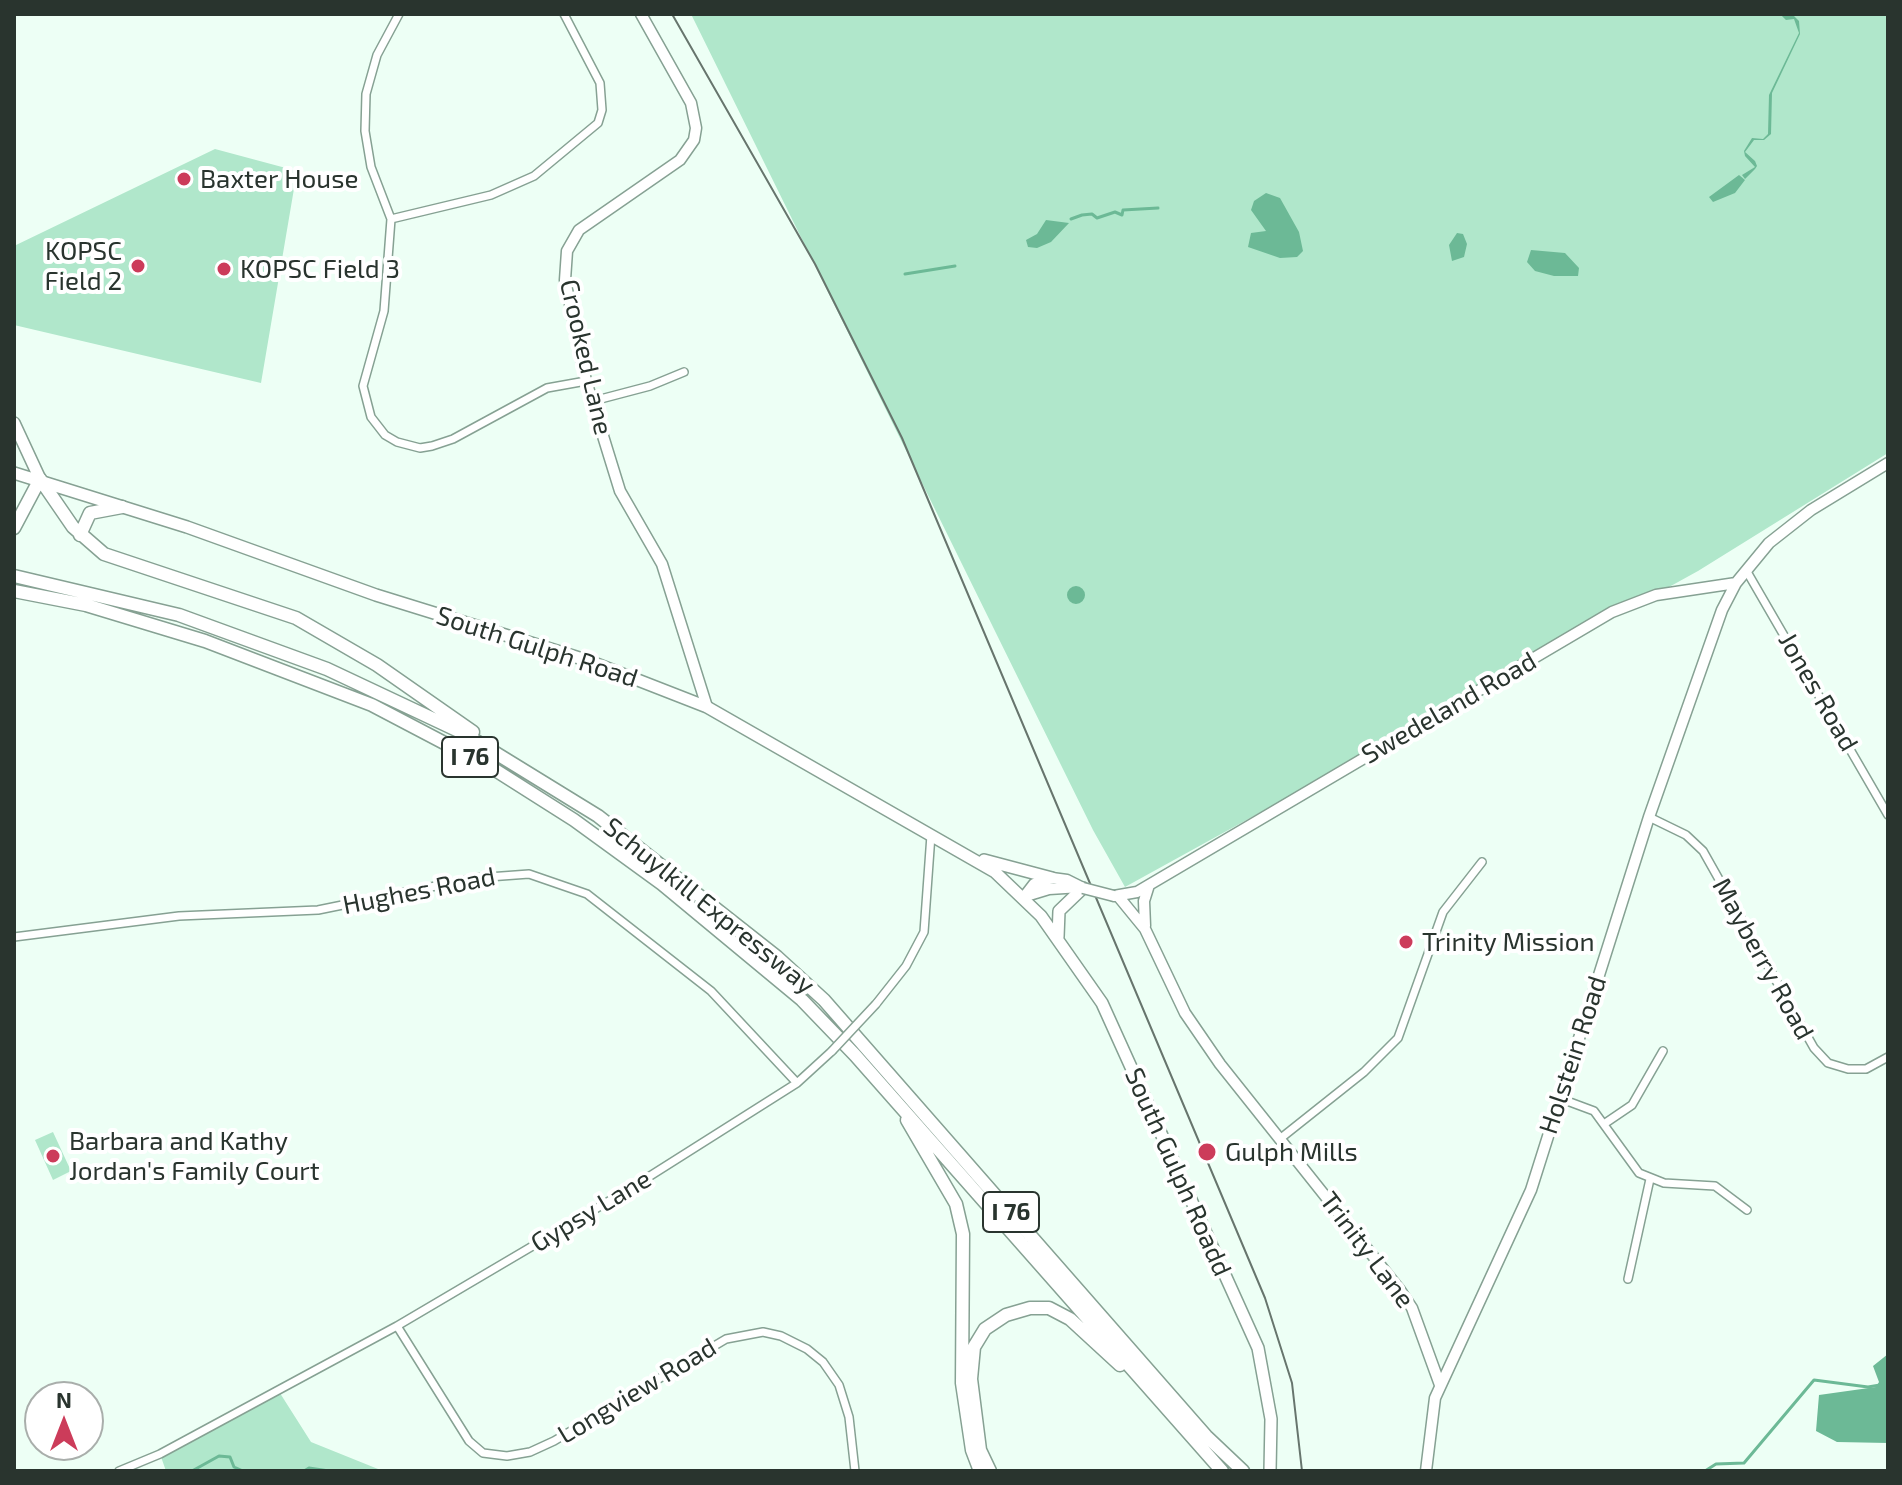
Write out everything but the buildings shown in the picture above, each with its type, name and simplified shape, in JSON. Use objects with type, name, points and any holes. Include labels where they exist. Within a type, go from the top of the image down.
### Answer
[{"type":"highway","points":[[14,528],[40,479],[80,535],[96,549],[120,561],[279,611],[315,628],[437,703],[503,755]]},
{"type":"highway","points":[[80,535],[84,519],[93,511],[122,507]]},
{"type":"highway","name":"Schuylkill Expressway","points":[[14,576],[179,615],[272,647],[378,692],[503,755],[598,816],[679,877],[824,1000],[1197,1426],[1242,1470]]},
{"type":"highway","name":"Schuylkill Expressway","points":[[14,591],[128,617],[257,659],[372,705],[492,768],[574,820],[662,884],[802,1000],[855,1055],[1222,1471]]},
{"type":"highway","points":[[855,1055],[907,1120],[956,1204],[963,1234],[962,1383],[972,1450],[980,1471]]},
{"type":"highway","points":[[990,1471],[980,1450],[971,1379],[974,1347],[985,1329],[1006,1315],[1030,1308],[1049,1308],[1064,1314],[1169,1414]]},
{"type":"main road","name":"Crooked Lane","points":[[641,14],[691,103],[696,128],[694,140],[680,160],[590,219],[572,240],[565,265],[565,280],[586,381],[620,491],[662,564],[707,707]]},
{"type":"main road","points":[[14,423],[40,479]]},
{"type":"main road","points":[[1736,583],[1769,543],[1811,510],[1888,463]]},
{"type":"main road","name":"South Gulph Road","points":[[14,473],[40,479],[376,595],[589,661],[707,707],[931,835],[976,857],[1024,897]]},
{"type":"main road","name":"Holstein Road","points":[[1440,1385],[1468,1331],[1531,1190],[1649,817],[1709,640],[1736,583]]},
{"type":"main road","name":"Swedeland Road","points":[[1116,896],[1149,885],[1612,612],[1656,595],[1736,583]]},
{"type":"main road","points":[[976,857],[1116,896]]},
{"type":"main road","points":[[1024,897],[1034,884],[1052,878]]},
{"type":"main road","points":[[1145,929],[1144,901],[1149,885]]},
{"type":"main road","points":[[1024,897],[1049,889],[1082,887]]},
{"type":"main road","points":[[1058,937],[1059,911],[1082,887]]},
{"type":"main road","name":"Trinity Lane","points":[[1116,896],[1145,929],[1185,1013],[1220,1064],[1412,1308],[1440,1385]]},
{"type":"main road","name":"South Gulph Roadd","points":[[1024,897],[1058,937],[1102,1003],[1258,1348],[1271,1419],[1270,1471]]},
{"type":"main road","points":[[1427,1466],[1429,1433],[1440,1385]]},
{"type":"street","points":[[399,14],[373,65],[365,111],[371,167],[391,219],[384,311],[363,386],[367,408],[385,435],[407,446],[441,444],[532,395],[565,383],[586,381]]},
{"type":"street","points":[[391,219],[491,195],[534,176],[598,123],[602,110],[600,83],[564,14]]},
{"type":"street","points":[[593,401],[650,386],[684,372]]},
{"type":"street","name":"Jones Road","points":[[1746,570],[1888,815]]},
{"type":"street","name":"Mayberry Road","points":[[1649,817],[1686,835],[1703,851],[1814,1048],[1828,1063],[1848,1069],[1866,1069],[1888,1057]]},
{"type":"street","name":"Gypsy Lane","points":[[119,1471],[160,1454],[397,1326],[631,1188],[797,1083],[876,1004],[906,966],[924,932],[931,835]]},
{"type":"street","points":[[1281,1138],[1364,1072],[1398,1038],[1443,912],[1482,862]]},
{"type":"street","name":"Hughes Road","points":[[14,937],[179,916],[318,910],[475,878],[529,874],[587,894],[711,991],[797,1083]]},
{"type":"street","points":[[1604,1124],[1632,1105],[1663,1051]]},
{"type":"street","points":[[1559,1098],[1594,1111],[1628,1161],[1650,1179],[1715,1186],[1747,1210]]},
{"type":"street","points":[[1628,1279],[1650,1179]]},
{"type":"street","name":"Longview Road","points":[[397,1326],[469,1441],[483,1453],[507,1456],[530,1452],[554,1441],[726,1339],[763,1332],[781,1336],[823,1362],[839,1385],[849,1417],[855,1471]]},
{"type":"shaded area","points":[[691,14],[1888,14],[1888,453],[1698,571],[1125,887],[1093,830]]},
{"type":"shaded area","points":[[1780,14],[1794,16],[1799,21],[1800,34],[1772,93],[1771,134],[1764,140],[1754,140],[1745,152],[1757,166],[1745,179],[1742,175],[1755,167],[1744,151],[1752,138],[1763,139],[1768,134],[1769,95],[1799,33],[1794,19],[1786,20]]},
{"type":"shaded area","points":[[215,149],[297,171],[261,383],[14,325],[14,246]]},
{"type":"shaded area","points":[[1739,175],[1745,180],[1735,193],[1713,202],[1709,197]]},
{"type":"shaded area","points":[[1266,193],[1280,198],[1299,232],[1303,251],[1297,257],[1280,258],[1248,247],[1251,233],[1266,231],[1251,210],[1254,201]]},
{"type":"shaded area","points":[[1046,220],[1069,223],[1051,242],[1037,248],[1028,247],[1026,240],[1037,234]]},
{"type":"shaded area","points":[[1457,233],[1463,234],[1467,244],[1464,257],[1452,261],[1449,245]]},
{"type":"shaded area","points":[[1531,250],[1565,253],[1579,268],[1578,276],[1554,276],[1535,271],[1527,262]]},
{"type":"shaded area","points":[[1076,586],[1085,595],[1076,604],[1067,595]]},
{"type":"shaded area","name":"Barbara and Kathy Jordan's Family Court","points":[[53,1132],[71,1171],[53,1180],[35,1140]]},
{"type":"shaded area","points":[[1888,1354],[1888,1443],[1837,1442],[1816,1431],[1819,1395],[1876,1387],[1879,1382],[1873,1366]]},
{"type":"shaded area","points":[[278,1390],[311,1442],[383,1471],[166,1471],[160,1454]]},
{"type":"waterway","points":[[1071,219],[1082,215],[1092,214],[1097,218],[1115,212],[1122,215],[1123,210],[1158,208]]},
{"type":"waterway","points":[[905,274],[955,266]]},
{"type":"waterway","points":[[1705,1471],[1716,1464],[1744,1463],[1814,1380],[1868,1387],[1880,1385]]},
{"type":"waterway","points":[[192,1471],[219,1456],[230,1457],[234,1467],[243,1471]]},
{"type":"waterway","points":[[304,1471],[309,1468],[329,1471]]},
{"type":"tram line","points":[[672,14],[815,264],[902,438],[1265,1298],[1292,1383],[1302,1471]]},
{"type":"place","name":"Baxter House","points":[[184,179]]},
{"type":"place","name":"KOPSC Field 2","points":[[138,266]]},
{"type":"place","name":"KOPSC Field 3","points":[[224,269]]},
{"type":"place","name":"Trinity Mission","points":[[1406,942]]},
{"type":"place","name":"Gulph Mills","points":[[1207,1152]]},
{"type":"place","name":"Barbara and Kathy Jordan's Family Court","points":[[53,1156]]}]
